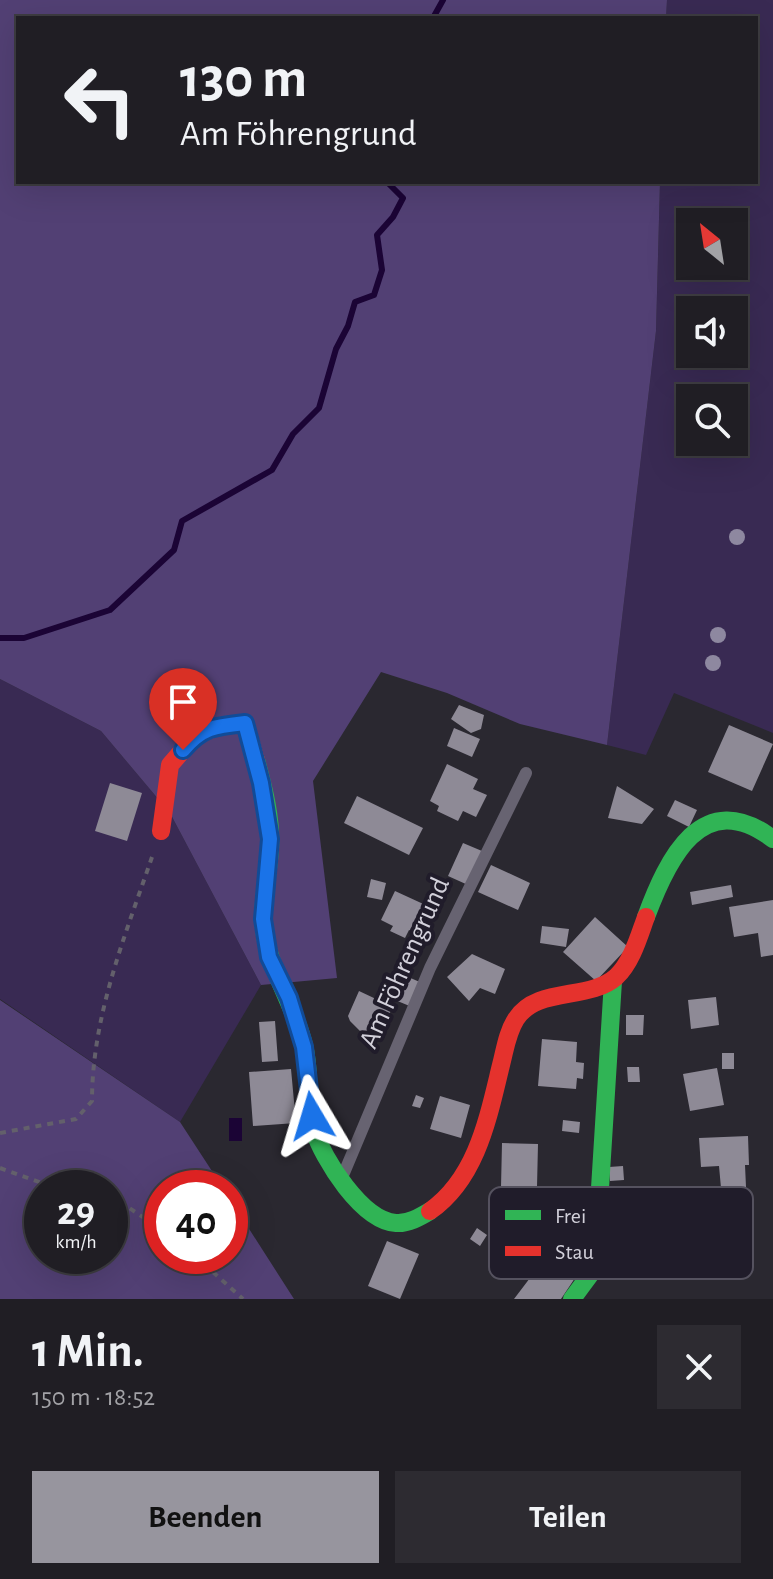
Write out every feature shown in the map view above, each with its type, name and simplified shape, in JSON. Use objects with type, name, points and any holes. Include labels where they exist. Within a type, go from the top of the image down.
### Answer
[{"type":"street","points":[[161,831],[170,765],[196,735],[220,726],[245,723],[261,783],[270,839],[263,919],[269,957],[289,998],[304,1047],[315,1132],[360,1203],[389,1222],[402,1223],[430,1211],[448,1197],[472,1164],[508,1037],[521,1013],[545,1000],[613,981],[625,967],[668,866],[691,833],[718,821],[737,821],[758,827],[773,839]]},
{"type":"street","points":[[600,1187],[613,981]]},
{"type":"street","points":[[572,1299],[587,1279]]},
{"type":"lane","name":"Am Föhrengrund","points":[[342,1179],[430,968],[526,773]]},
{"type":"path","points":[[0,1133],[76,1119],[92,1101],[92,1061],[114,966],[161,831]]},
{"type":"path","points":[[0,1168],[24,1177]]},
{"type":"path","points":[[215,1274],[243,1299]]},
{"type":"shaded area","points":[[0,0],[667,0],[666,16],[16,16],[16,184],[660,184],[656,331],[607,745],[520,724],[447,693],[381,672],[313,781],[337,978],[261,985],[170,813],[101,731],[0,679]]},
{"type":"shaded area","points":[[667,0],[773,0],[773,733],[674,693],[646,755],[607,745],[656,331],[660,184],[758,184],[758,16],[666,16]]},
{"type":"shaded area","points":[[0,679],[101,731],[170,813],[261,985],[180,1122],[0,999]]},
{"type":"shaded area","points":[[0,1000],[180,1122],[211,1170],[144,1170],[144,1274],[248,1274],[248,1227],[294,1299],[0,1299]]},
{"type":"shaded area","points":[[229,1118],[242,1118],[242,1141],[229,1141]]},
{"type":"building","points":[[459,705],[484,715],[481,729],[471,733],[451,719]]},
{"type":"building","points":[[729,725],[773,744],[752,791],[708,772]]},
{"type":"building","points":[[454,728],[480,739],[472,757],[447,746]]},
{"type":"building","points":[[447,764],[478,779],[473,789],[487,795],[476,817],[463,811],[458,821],[437,811],[439,806],[430,801]]},
{"type":"building","points":[[110,783],[142,793],[127,841],[95,831]]},
{"type":"building","points":[[617,786],[654,809],[642,824],[608,818]]},
{"type":"building","points":[[357,796],[423,828],[409,855],[344,823]]},
{"type":"building","points":[[675,800],[697,810],[689,827],[667,816]]},
{"type":"building","points":[[463,843],[482,851],[468,885],[448,876]]},
{"type":"building","points":[[491,865],[530,883],[518,910],[478,892]]},
{"type":"building","points":[[371,879],[386,883],[382,900],[367,897]]},
{"type":"building","points":[[731,885],[733,897],[692,905],[690,892]]},
{"type":"building","points":[[395,891],[432,908],[420,934],[409,930],[405,938],[390,931],[393,926],[381,920]]},
{"type":"building","points":[[773,900],[773,955],[761,957],[758,933],[734,937],[729,907]]},
{"type":"building","points":[[595,917],[628,947],[596,981],[563,952]]},
{"type":"building","points":[[542,926],[569,929],[566,947],[540,943]]},
{"type":"building","points":[[472,954],[505,969],[495,994],[480,988],[469,1001],[447,977]]},
{"type":"building","points":[[406,976],[422,983],[412,1007],[395,1000],[397,996],[386,991],[392,979],[403,984]]},
{"type":"building","points":[[359,991],[393,1007],[380,1032],[360,1031],[350,1021],[348,1016]]},
{"type":"building","points":[[716,997],[719,1025],[691,1029],[688,1000]]},
{"type":"building","points":[[626,1015],[644,1015],[643,1035],[626,1035]]},
{"type":"building","points":[[275,1021],[278,1061],[262,1062],[259,1022]]},
{"type":"building","points":[[542,1039],[577,1042],[576,1062],[584,1063],[583,1079],[577,1078],[576,1089],[538,1086]]},
{"type":"building","points":[[722,1053],[734,1053],[734,1069],[722,1069]]},
{"type":"building","points":[[627,1067],[639,1067],[640,1082],[628,1082]]},
{"type":"building","points":[[717,1068],[724,1105],[690,1111],[683,1074]]},
{"type":"building","points":[[291,1069],[296,1123],[253,1126],[249,1072]]},
{"type":"building","points":[[416,1095],[424,1098],[420,1108],[412,1106]]},
{"type":"building","points":[[440,1096],[470,1105],[461,1138],[430,1129]]},
{"type":"building","points":[[563,1120],[580,1122],[579,1133],[562,1131]]},
{"type":"building","points":[[748,1136],[746,1187],[721,1187],[719,1166],[701,1167],[699,1138]]},
{"type":"building","points":[[502,1143],[538,1144],[537,1187],[501,1187]]},
{"type":"building","points":[[623,1166],[624,1180],[610,1181],[609,1167]]},
{"type":"building","points":[[477,1228],[487,1235],[480,1246],[470,1239]]},
{"type":"building","points":[[387,1241],[419,1254],[400,1299],[368,1286]]},
{"type":"building","points":[[529,1279],[574,1279],[561,1299],[514,1299]]},
{"type":"waterway","points":[[434,16],[443,0]]},
{"type":"waterway","points":[[0,638],[24,638],[110,610],[174,550],[182,521],[272,470],[293,434],[319,408],[336,349],[348,326],[355,302],[374,295],[382,270],[377,235],[393,217],[403,198],[389,184]]},
{"type":"traffic: fast","points":[[256,760],[270,827],[264,904],[265,936],[304,1045],[314,1130],[335,1172],[370,1212],[383,1220],[400,1223],[414,1220],[430,1211]]},
{"type":"traffic: fast","points":[[646,917],[677,853],[691,836],[707,825],[726,820],[748,825],[773,839]]},
{"type":"traffic: fast","points":[[600,1187],[613,981]]},
{"type":"traffic: fast","points":[[572,1299],[587,1279]]},
{"type":"traffic: jam","points":[[161,831],[170,765],[196,735],[220,726],[245,723],[256,760]]},
{"type":"traffic: jam","points":[[430,1211],[459,1182],[470,1164],[485,1126],[508,1036],[516,1019],[537,1002],[592,989],[616,977],[631,956],[646,917]]},
{"type":"route","points":[[183,750],[196,735],[220,726],[245,723],[261,783],[270,839],[263,919],[269,957],[289,998],[304,1047],[312,1116]]}]
